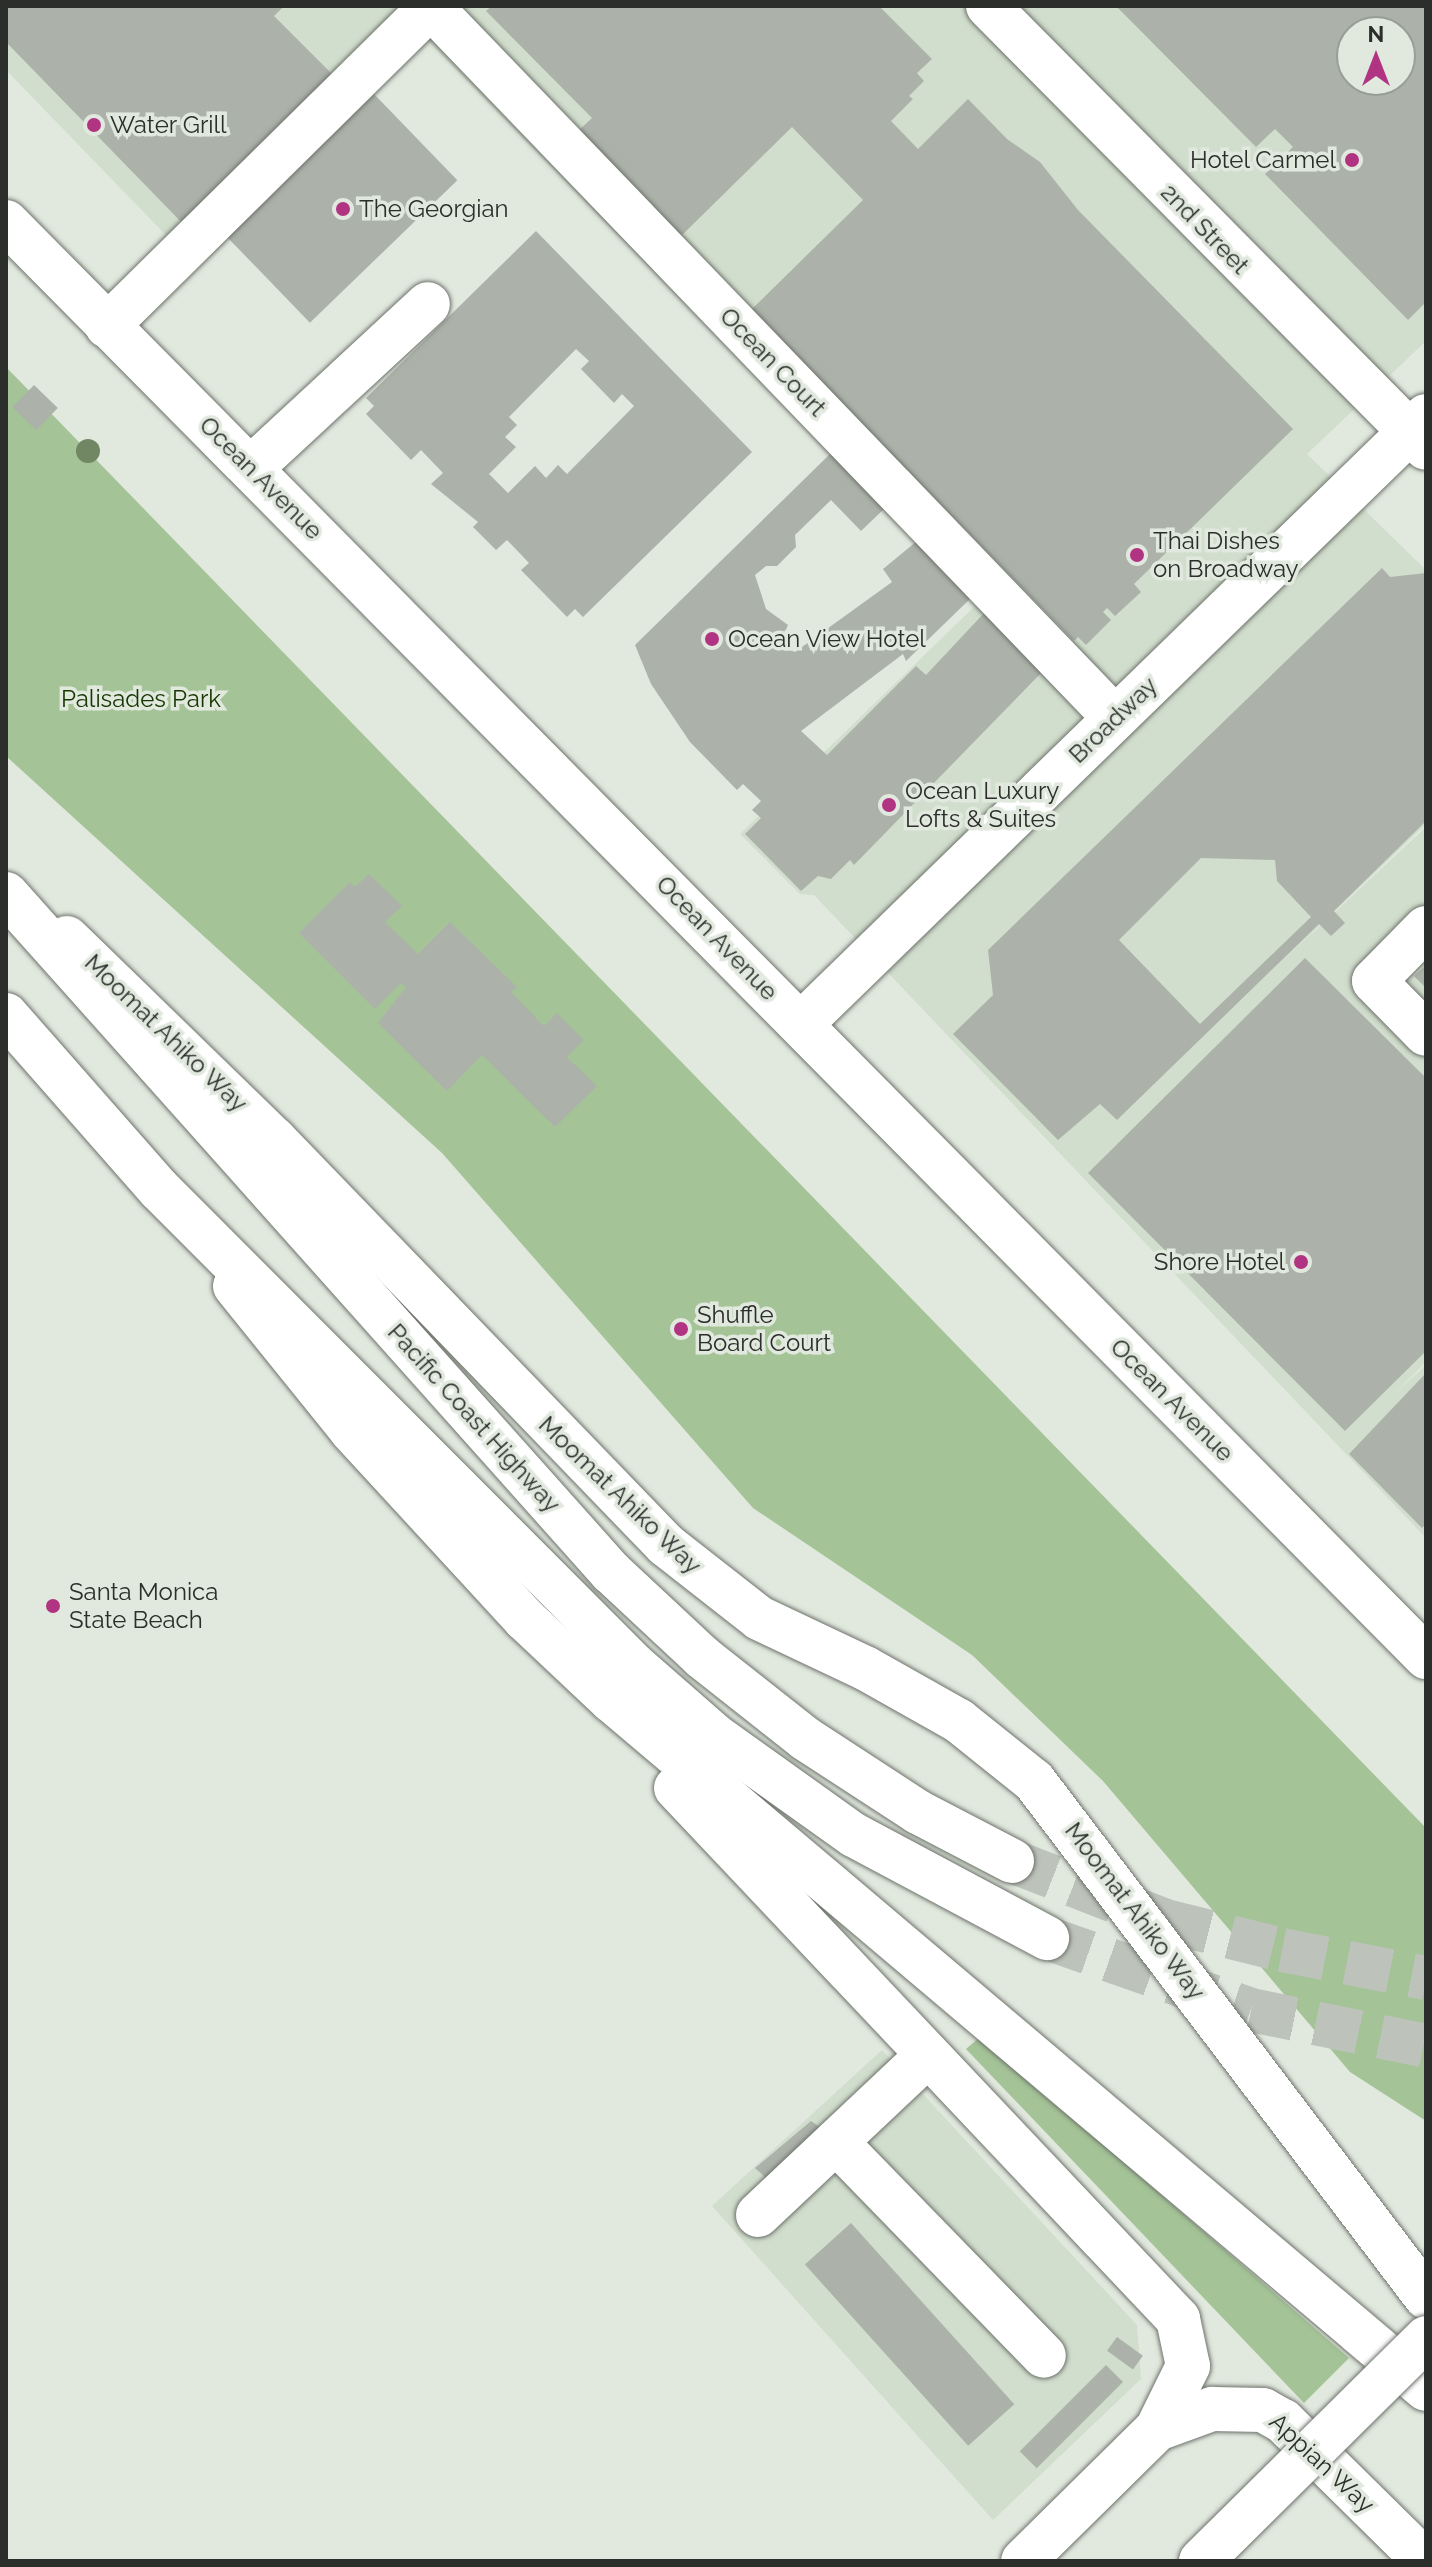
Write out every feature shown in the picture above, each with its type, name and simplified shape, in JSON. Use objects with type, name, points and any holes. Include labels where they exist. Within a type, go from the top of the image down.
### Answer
[{"type":"main road","points":[[107,326],[431,6]]},
{"type":"main road","name":"Ocean Court","points":[[431,6],[1115,718]]},
{"type":"main road","name":"2nd Street","points":[[988,6],[1421,432]]},
{"type":"main road","name":"Ocean Avenue","points":[[6,222],[1422,1647]]},
{"type":"main road","points":[[251,468],[428,304]]},
{"type":"main road","name":"Broadway","points":[[801,1024],[1115,718],[1421,432]]},
{"type":"main road","name":"Moomat Ahiko Way","points":[[6,881],[208,1072],[666,1545],[759,1618],[879,1675],[959,1721],[1034,1781],[1426,2297]]},
{"type":"main road","name":"Pacific Coast Highway","points":[[6,894],[611,1572],[702,1657],[806,1739],[918,1812],[1012,1861]]},
{"type":"main road","points":[[1426,928],[1374,981],[1426,1034]]},
{"type":"main road","points":[[6,1015],[159,1189],[342,1420],[928,2055],[1178,2319],[1188,2366],[1157,2429],[1023,2561]]},
{"type":"main road","points":[[159,1189],[589,1623],[715,1736],[854,1835],[1047,1938]]},
{"type":"main road","points":[[525,1619],[705,1782],[1426,2389]]},
{"type":"main road","points":[[758,2215],[928,2055]]},
{"type":"main road","points":[[836,2142],[1044,2356]]},
{"type":"main road","points":[[1201,2561],[1426,2338]]},
{"type":"main road","name":"Appian Way","points":[[1157,2429],[1212,2409],[1263,2410],[1283,2421],[1425,2561]]},
{"type":"shaded area","points":[[6,6],[1426,6],[1426,341],[1307,454],[1426,570],[1426,824],[1273,970],[1426,827],[1426,1362],[1394,1394],[1426,1365],[1426,1538],[814,895],[800,894],[740,834],[978,603],[428,41],[192,262],[6,70]]},
{"type":"shaded area","points":[[882,2050],[1137,2325],[1141,2379],[993,2520],[712,2206]]},
{"type":"green space","name":"Palisades Park","points":[[6,367],[1426,1828],[1426,2121],[1350,2072],[1103,1781],[972,1655],[753,1508],[442,1153],[6,756]]},
{"type":"green space","points":[[980,2037],[1349,2358],[1304,2403],[966,2049]]},
{"type":"building","points":[[6,6],[284,6],[274,16],[339,81],[188,229],[6,42]]},
{"type":"building","points":[[492,6],[879,6],[932,59],[917,73],[924,81],[909,96],[913,99],[891,121],[918,149],[968,99],[1007,139],[1040,162],[1078,210],[1293,429],[1134,584],[1141,592],[1115,616],[1107,608],[1103,612],[1111,620],[1086,645],[1078,637],[1074,641],[751,310],[863,200],[792,127],[678,239],[576,133],[592,118],[486,11]]},
{"type":"building","points":[[1116,6],[1426,6],[1426,302],[1408,320],[1265,174],[1293,147],[1275,129],[1256,147]]},
{"type":"building","name":"The Georgian","points":[[374,94],[457,180],[310,323],[227,236]]},
{"type":"building","points":[[536,231],[752,452],[583,617],[575,609],[567,617],[521,570],[529,563],[507,540],[496,550],[473,527],[478,522],[431,484],[443,473],[421,450],[411,460],[366,414],[374,406],[366,398]],"holes":[[[576,349],[589,361],[581,369],[614,403],[622,394],[634,406],[567,474],[558,465],[546,478],[535,466],[508,493],[489,474],[516,447],[505,437],[517,425],[509,417]]]},
{"type":"building","points":[[34,385],[58,408],[36,430],[12,407]]},
{"type":"building","name":"Ocean View Hotel","points":[[831,453],[885,508],[861,531],[831,500],[795,535],[796,547],[777,566],[766,566],[755,575],[766,609],[788,625],[780,643],[795,652],[892,582],[883,569],[917,541],[972,597],[906,661],[903,654],[801,731],[827,755],[916,666],[926,675],[986,611],[1044,670],[854,865],[850,860],[831,879],[818,876],[801,891],[745,834],[761,818],[752,810],[761,801],[743,784],[737,790],[690,742],[651,684],[635,645]]},
{"type":"building","points":[[1382,568],[1390,577],[1426,573],[1426,821],[1334,911],[1345,923],[1331,936],[1319,924],[1117,1120],[1100,1104],[1058,1140],[953,1034],[993,995],[988,950]],"holes":[[[1201,858],[1275,860],[1277,881],[1311,917],[1200,1024],[1119,940]]]},
{"type":"building","points":[[369,874],[402,906],[385,922],[418,954],[450,922],[517,987],[511,992],[544,1026],[557,1013],[584,1040],[567,1057],[597,1086],[555,1127],[482,1055],[447,1091],[378,1023],[406,987],[401,983],[375,1009],[299,933],[350,882],[355,887]]},
{"type":"building","name":"Shore Hotel","points":[[1305,958],[1426,1078],[1426,1351],[1345,1431],[1088,1173]]},
{"type":"building","points":[[1426,965],[1426,988],[1414,976]]},
{"type":"building","points":[[1426,1373],[1426,1524],[1422,1528],[1349,1454]]},
{"type":"building","points":[[811,2121],[821,2128],[768,2180],[755,2168]]},
{"type":"building","points":[[851,2223],[1014,2404],[968,2446],[805,2264]]},
{"type":"building","points":[[1117,2337],[1143,2356],[1133,2370],[1107,2351]]},
{"type":"building","points":[[1106,2365],[1123,2382],[1037,2468],[1020,2451]]},
{"type":"tunnel","points":[[1012,1861],[1166,1921],[1282,1950],[1426,1978]]},
{"type":"tunnel","points":[[1047,1938],[1251,2010],[1426,2046]]},
{"type":"place","name":"Water Grill","points":[[94,125]]},
{"type":"place","name":"Hotel Carmel","points":[[1352,160]]},
{"type":"place","name":"The Georgian","points":[[343,209]]},
{"type":"place","name":"Thai Dishes on Broadway","points":[[1137,555]]},
{"type":"place","name":"Ocean View Hotel","points":[[712,639]]},
{"type":"place","name":"Ocean Luxury Lofts & Suites","points":[[889,805]]},
{"type":"place","name":"Shore Hotel","points":[[1301,1262]]},
{"type":"place","name":"Shuffle Board Court","points":[[681,1329]]},
{"type":"place","name":"Santa Monica State Beach","points":[[53,1606]]}]
